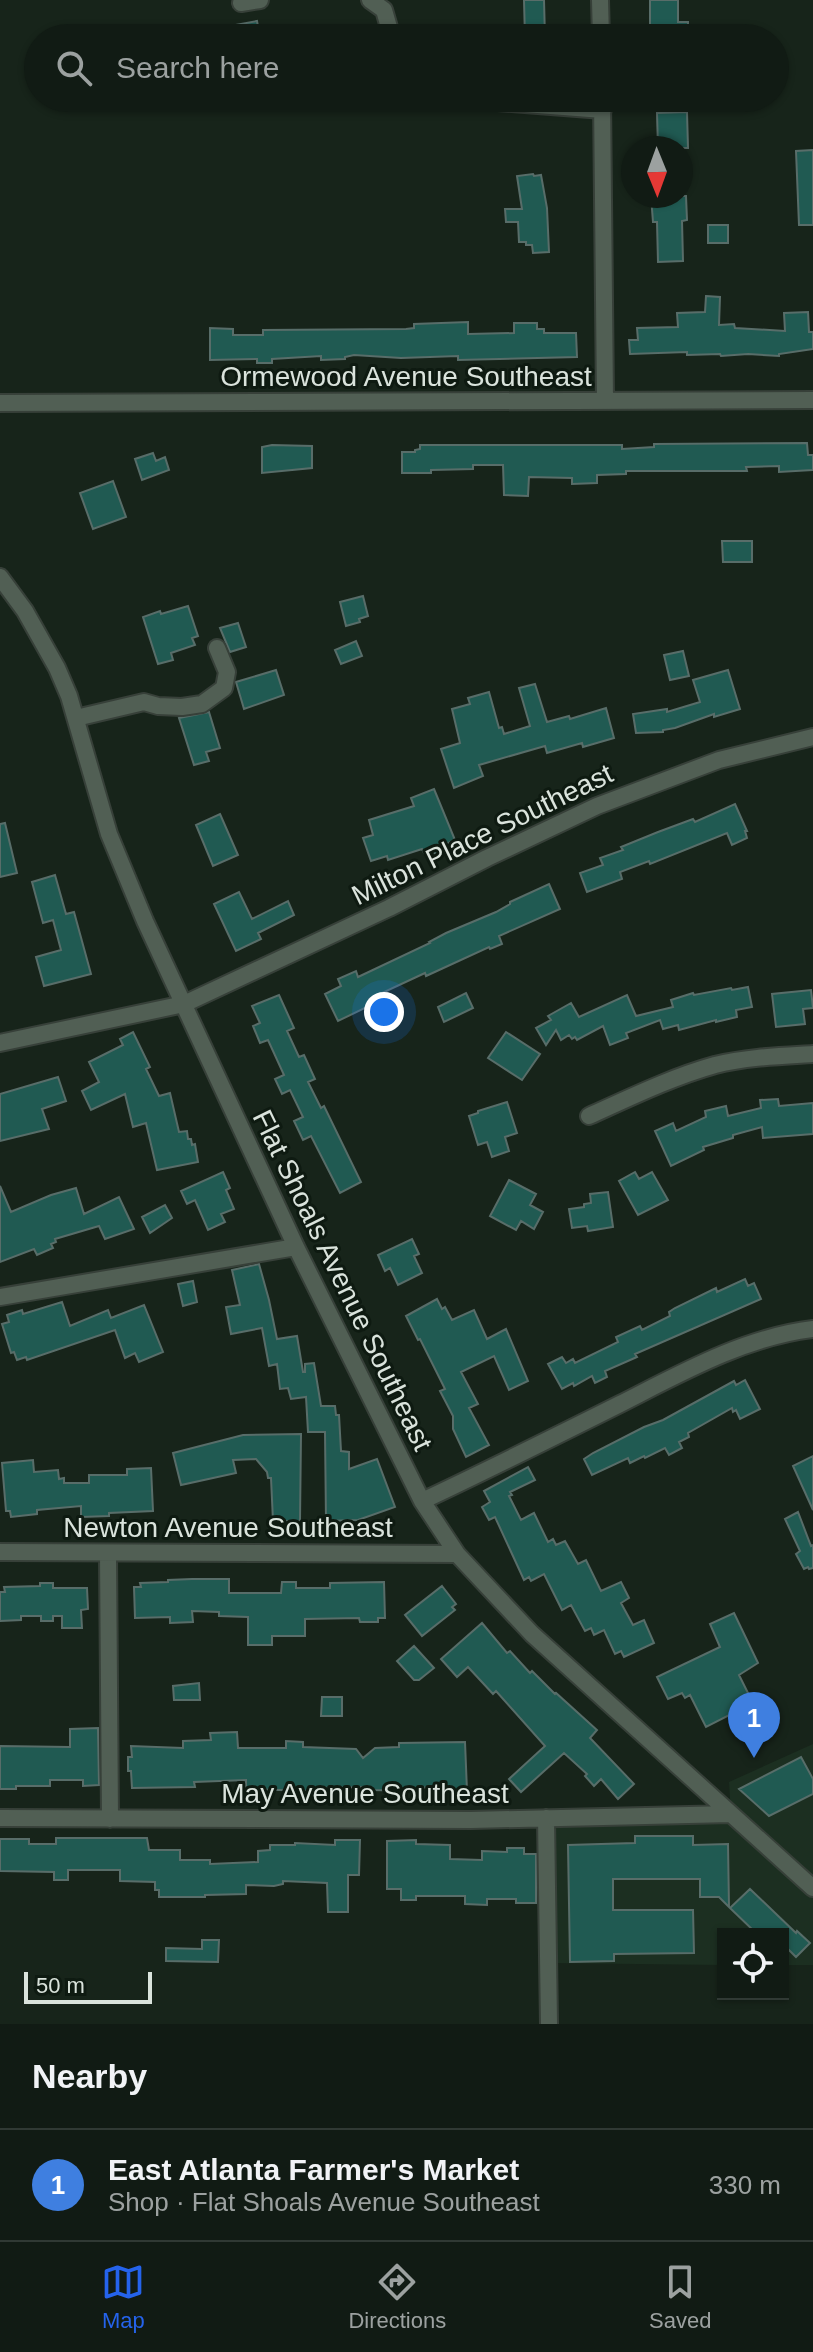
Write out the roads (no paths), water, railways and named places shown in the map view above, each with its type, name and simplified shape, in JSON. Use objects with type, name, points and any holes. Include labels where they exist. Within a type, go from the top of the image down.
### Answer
[{"type":"street","points":[[241,3],[260,0]]},
{"type":"street","points":[[370,0],[384,10],[388,24]]},
{"type":"street","points":[[600,0],[601,24]]},
{"type":"street","points":[[602,112],[605,401]]},
{"type":"street","name":"Ormewood Avenue Southeast","points":[[0,403],[813,400]]},
{"type":"street","name":"Flat Shoals Avenue Southeast","points":[[0,577],[45,643],[69,696],[109,834],[145,921],[296,1247],[422,1501],[457,1554],[532,1634],[813,1888]]},
{"type":"street","points":[[76,718],[144,702],[182,707],[202,704],[224,688],[227,672],[217,648]]},
{"type":"street","name":"Milton Place Southeast","points":[[0,1043],[184,1004],[597,806],[719,760],[813,737]]},
{"type":"street","points":[[589,1116],[715,1065],[766,1056],[813,1054]]},
{"type":"street","points":[[0,1297],[296,1247]]},
{"type":"street","name":"Newton Avenue Southeast","points":[[422,1501],[673,1377],[749,1344],[784,1333],[813,1329]]},
{"type":"street","name":"Newton Avenue Southeast","points":[[0,1552],[457,1554]]},
{"type":"street","points":[[108,1554],[110,1819]]},
{"type":"street","name":"May Avenue Southeast","points":[[0,1818],[546,1818],[731,1814]]},
{"type":"street","points":[[546,1818],[549,2024]]},
{"type":"place","name":"East Atlanta Farmer's Market","points":[[754,1758]]}]
